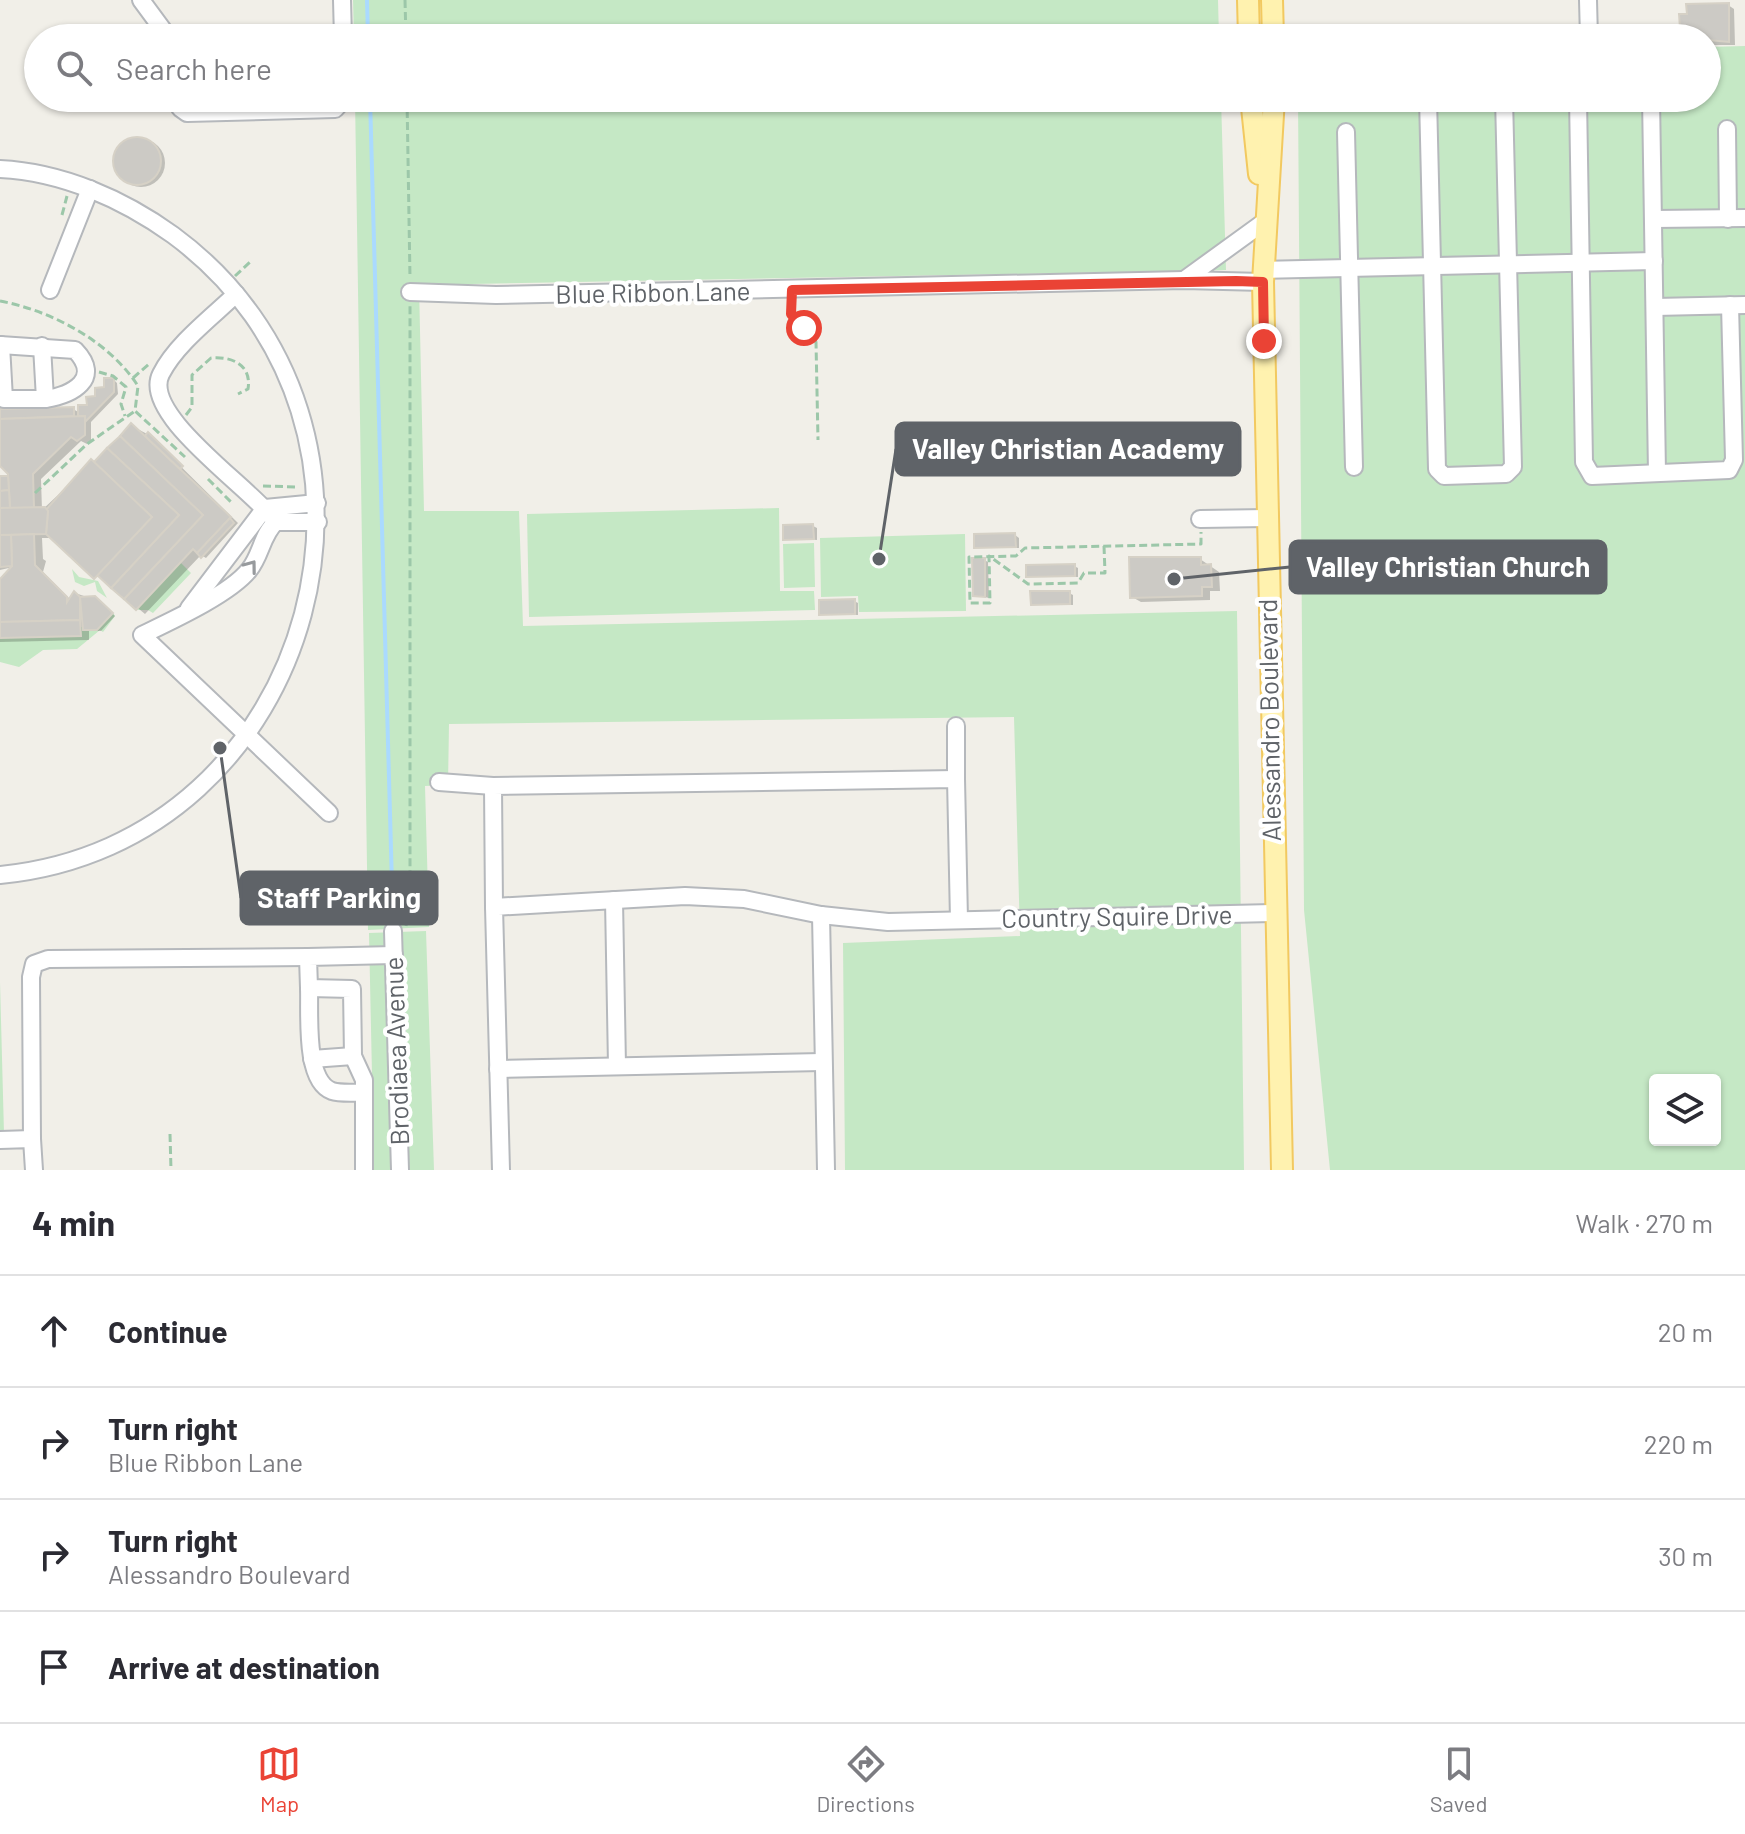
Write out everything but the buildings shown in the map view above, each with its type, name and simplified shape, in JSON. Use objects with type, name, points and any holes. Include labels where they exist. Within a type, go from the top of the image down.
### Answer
[{"type":"main road","points":[[1248,0],[1249,24]]},
{"type":"main road","points":[[1272,0],[1273,24]]},
{"type":"main road","name":"Alessandro Boulevard","points":[[1252,112],[1264,222]]},
{"type":"main road","name":"Alessandro Boulevard","points":[[1273,112],[1263,276],[1274,913],[1282,1170]]},
{"type":"street","points":[[141,0],[159,24]]},
{"type":"street","points":[[342,0],[343,24]]},
{"type":"street","points":[[1588,0],[1589,24]]},
{"type":"street","points":[[186,112],[224,112]]},
{"type":"street","points":[[1428,112],[1437,469],[1444,476],[1506,474],[1513,467],[1504,112]]},
{"type":"street","points":[[1578,112],[1584,462],[1592,476],[1729,470],[1734,460],[1737,305],[1655,307]]},
{"type":"street","points":[[1651,112],[1657,473]]},
{"type":"street","points":[[1654,219],[1737,218],[1727,129]]},
{"type":"street","points":[[1346,132],[1354,467]]},
{"type":"street","points":[[0,169],[48,177],[90,189],[161,226],[186,245],[236,294],[271,344],[296,400],[316,494],[318,522],[312,584],[299,636],[283,673],[247,734],[203,783],[151,822],[87,855],[0,875]]},
{"type":"street","points":[[50,290],[90,189]]},
{"type":"street","points":[[1184,280],[1264,222]]},
{"type":"street","name":"Blue Ribbon Lane","points":[[410,292],[496,295],[792,290],[1184,280],[1348,268],[1654,261]]},
{"type":"street","points":[[236,294],[187,342],[160,376],[162,407],[170,431],[251,492],[276,522]]},
{"type":"street","points":[[0,345],[42,346],[75,350],[84,359],[87,370],[82,383],[68,395],[45,399],[4,399],[0,345]]},
{"type":"street","points":[[42,346],[45,399]]},
{"type":"street","points":[[188,609],[265,508],[316,494]]},
{"type":"street","points":[[1200,519],[1267,518]]},
{"type":"street","points":[[318,522],[276,522],[269,528],[261,552],[238,582],[222,594],[142,635],[329,813]]},
{"type":"street","points":[[956,726],[959,920]]},
{"type":"street","points":[[439,782],[493,786],[956,779]]},
{"type":"street","points":[[493,786],[501,1170]]},
{"type":"street","name":"Country Squire Drive","points":[[494,907],[685,896],[744,899],[821,915],[888,922],[1274,913]]},
{"type":"street","points":[[614,900],[617,1066]]},
{"type":"street","points":[[821,915],[826,1170]]},
{"type":"street","name":"Brodiaea Avenue","points":[[400,930],[394,955],[400,1170]]},
{"type":"street","points":[[34,1170],[31,977],[34,964],[48,959],[394,955]]},
{"type":"street","points":[[308,957],[312,1059],[318,1081],[331,1091],[364,1093]]},
{"type":"street","points":[[309,988],[352,989],[353,1056],[364,1080],[364,1170]]},
{"type":"street","points":[[312,1059],[353,1056]]},
{"type":"street","points":[[498,1069],[822,1062]]},
{"type":"street","points":[[0,1140],[32,1139]]},
{"type":"path","points":[[405,0],[406,24]]},
{"type":"path","points":[[400,930],[410,901],[407,112]]},
{"type":"path","points":[[792,290],[791,314],[816,342],[818,440]]},
{"type":"path","points":[[0,301],[51,317],[110,355],[138,386],[135,411]]},
{"type":"path","points":[[170,431],[192,407],[192,375],[211,358],[234,360],[245,369],[248,389],[238,394]]},
{"type":"path","points":[[87,370],[113,376],[126,387],[121,404],[125,416]]},
{"type":"path","points":[[135,411],[170,431],[186,458]]},
{"type":"path","points":[[35,493],[87,444],[135,411]]},
{"type":"path","points":[[208,479],[231,501],[259,486],[316,494]]},
{"type":"path","points":[[989,556],[990,603],[970,603],[969,557],[989,556],[1016,556],[1025,548],[1201,544],[1200,519]]},
{"type":"path","points":[[989,556],[1028,584],[1078,583],[1084,573],[1105,573],[1104,546]]},
{"type":"path","points":[[170,1134],[171,1170]]},
{"type":"green space","points":[[353,0],[1218,0],[1219,24],[354,24]]},
{"type":"green space","points":[[1745,46],[1745,1170],[1330,1170],[1304,910],[1298,112],[1721,112],[1721,47]]},
{"type":"green space","points":[[355,112],[1221,112],[1226,270],[419,285],[424,511],[519,511],[523,626],[1237,611],[1244,1170],[845,1170],[843,943],[1020,936],[1014,717],[449,724],[448,785],[425,786],[429,927],[368,930]]},
{"type":"green space","points":[[779,508],[780,591],[814,591],[815,610],[529,617],[527,514]]},
{"type":"green space","points":[[965,534],[966,611],[859,612],[858,596],[821,597],[820,538]]},
{"type":"green space","points":[[814,543],[815,587],[784,588],[783,544]]},
{"type":"green space","points":[[180,562],[191,573],[153,613],[136,610]]},
{"type":"green space","points":[[72,569],[79,577],[98,581],[107,598],[97,591],[95,582],[84,586],[75,582]]},
{"type":"green space","points":[[113,613],[115,616],[103,632],[100,630],[77,649],[43,650],[19,667],[0,662],[0,638],[80,636],[81,627],[97,630]]},
{"type":"green space","points":[[426,931],[434,1170],[374,1170],[369,933]]},
{"type":"green space","points":[[0,982],[4,1133],[0,1130]]},
{"type":"waterway","points":[[367,0],[368,24]]},
{"type":"waterway","points":[[370,112],[393,921]]},
{"type":"place","name":"Valley Christian Academy","points":[[879,559]]},
{"type":"place","name":"Valley Christian Church","points":[[1174,579]]},
{"type":"place","name":"Staff Parking","points":[[220,748]]},
{"type":"route","points":[[804,328],[791,314],[792,290],[1236,281],[1263,282],[1264,341]]}]
